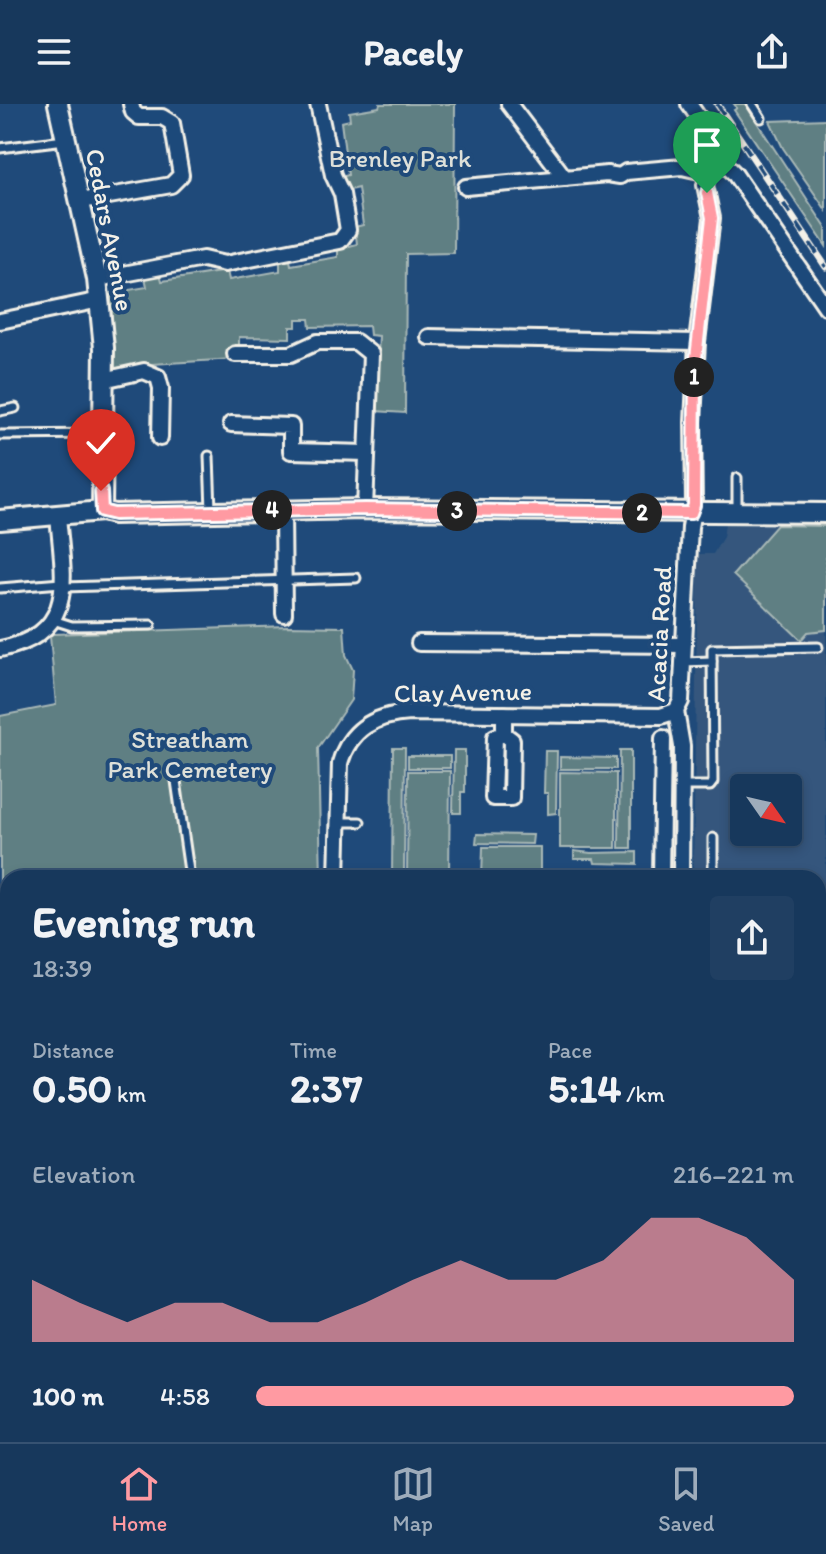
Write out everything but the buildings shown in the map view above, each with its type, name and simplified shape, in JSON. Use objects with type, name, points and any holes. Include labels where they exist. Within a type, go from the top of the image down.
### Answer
[{"type":"street","name":"Cedars Avenue","points":[[58,104],[100,300],[102,511]]},
{"type":"street","points":[[81,201],[171,185],[181,175],[172,123],[162,117],[139,117],[133,112],[131,104]]},
{"type":"street","points":[[97,279],[203,259],[225,264],[340,241],[348,230],[342,194],[333,175],[318,104]]},
{"type":"street","points":[[509,104],[565,178]]},
{"type":"street","points":[[689,104],[715,141],[722,162],[734,173],[775,230],[826,307]]},
{"type":"street","points":[[466,187],[607,174],[620,176],[626,172],[682,167],[708,173],[722,162]]},
{"type":"street","name":"Acacia Road","points":[[681,870],[681,728],[676,711],[681,701],[691,513],[694,505],[693,422],[697,342],[711,225],[711,208],[705,185],[708,173]]},
{"type":"street","points":[[0,321],[100,300]]},
{"type":"street","points":[[429,337],[697,342]]},
{"type":"street","points":[[235,354],[291,354],[317,342],[361,344],[371,354],[365,509]]},
{"type":"street","points":[[103,380],[144,371],[158,377],[161,388],[160,438]]},
{"type":"street","points":[[231,424],[291,426],[291,451],[367,453]]},
{"type":"street","points":[[0,520],[102,511],[114,514],[365,509],[826,513]]},
{"type":"street","points":[[283,510],[284,614]]},
{"type":"street","points":[[0,649],[37,636],[53,620],[60,607],[64,585],[58,516]]},
{"type":"street","points":[[419,643],[683,645]]},
{"type":"street","name":"Clay Avenue","points":[[337,870],[340,763],[349,742],[366,724],[398,714],[661,716],[676,711]]},
{"type":"street","points":[[504,714],[504,734]]},
{"type":"street","name":"Acacia Road","points":[[661,870],[663,738]]},
{"type":"lane","points":[[752,104],[761,118]]},
{"type":"lane","points":[[0,148],[14,149],[67,139]]},
{"type":"lane","points":[[0,411],[15,408]]},
{"type":"lane","points":[[0,435],[103,434]]},
{"type":"lane","points":[[209,456],[211,512]]},
{"type":"lane","points":[[737,478],[737,512]]},
{"type":"lane","points":[[0,588],[356,578]]},
{"type":"lane","points":[[53,620],[72,626],[151,625]]},
{"type":"lane","points":[[681,786],[710,786],[713,782],[712,649],[818,647]]},
{"type":"lane","points":[[683,662],[712,661]]},
{"type":"lane","points":[[174,767],[189,870]]},
{"type":"lane","points":[[338,822],[360,822]]},
{"type":"lane","points":[[712,870],[713,838]]},
{"type":"shaded area","points":[[725,524],[826,526],[826,870],[693,870],[698,554],[713,554],[723,537]]},
{"type":"green space","name":"Brenley Park","points":[[380,104],[455,104],[454,253],[406,254],[405,413],[375,411],[379,336],[370,335],[369,326],[310,327],[309,319],[296,319],[296,327],[290,327],[290,338],[239,337],[239,347],[233,348],[234,359],[135,365],[114,371],[111,293],[147,287],[145,276],[160,273],[162,281],[227,271],[229,280],[280,271],[280,262],[290,260],[291,265],[338,257],[338,249],[357,244],[355,227],[363,225],[358,188],[345,191],[338,178],[348,175],[341,122],[350,120],[349,112],[379,107]]},
{"type":"green space","points":[[734,104],[745,104],[826,228],[826,246],[734,110],[737,108]]},
{"type":"green space","points":[[826,119],[826,210],[783,148],[770,121]]},
{"type":"green space","points":[[777,525],[826,526],[826,630],[808,632],[801,640],[733,575]]},
{"type":"green space","name":"Streatham Park Cemetery","points":[[344,627],[346,655],[353,670],[351,700],[318,748],[321,870],[0,870],[0,716],[56,705],[50,636]]},
{"type":"green space","points":[[393,748],[405,748],[404,870],[392,870]]},
{"type":"green space","points":[[454,750],[465,750],[465,792],[461,792],[461,813],[453,813]]},
{"type":"green space","points":[[620,750],[631,750],[631,848],[619,848]]},
{"type":"green space","points":[[545,751],[557,751],[556,813],[548,814],[548,793],[544,793]]},
{"type":"green space","points":[[408,756],[450,756],[450,768],[408,768]]},
{"type":"green space","points":[[560,757],[616,758],[616,769],[560,769]]},
{"type":"green space","points":[[408,771],[450,771],[449,870],[407,870]]},
{"type":"green space","points":[[560,772],[616,773],[616,848],[560,848]]},
{"type":"green space","points":[[477,834],[533,835],[532,844],[476,843]]},
{"type":"green space","points":[[483,847],[540,847],[540,870],[482,870]]},
{"type":"green space","points":[[574,851],[637,852],[637,864],[574,859]]},
{"type":"railway","points":[[717,104],[826,267]]},
{"type":"route","points":[[101,491],[102,511],[114,514],[365,509],[691,513],[694,505],[695,367],[712,218],[707,193]]}]
